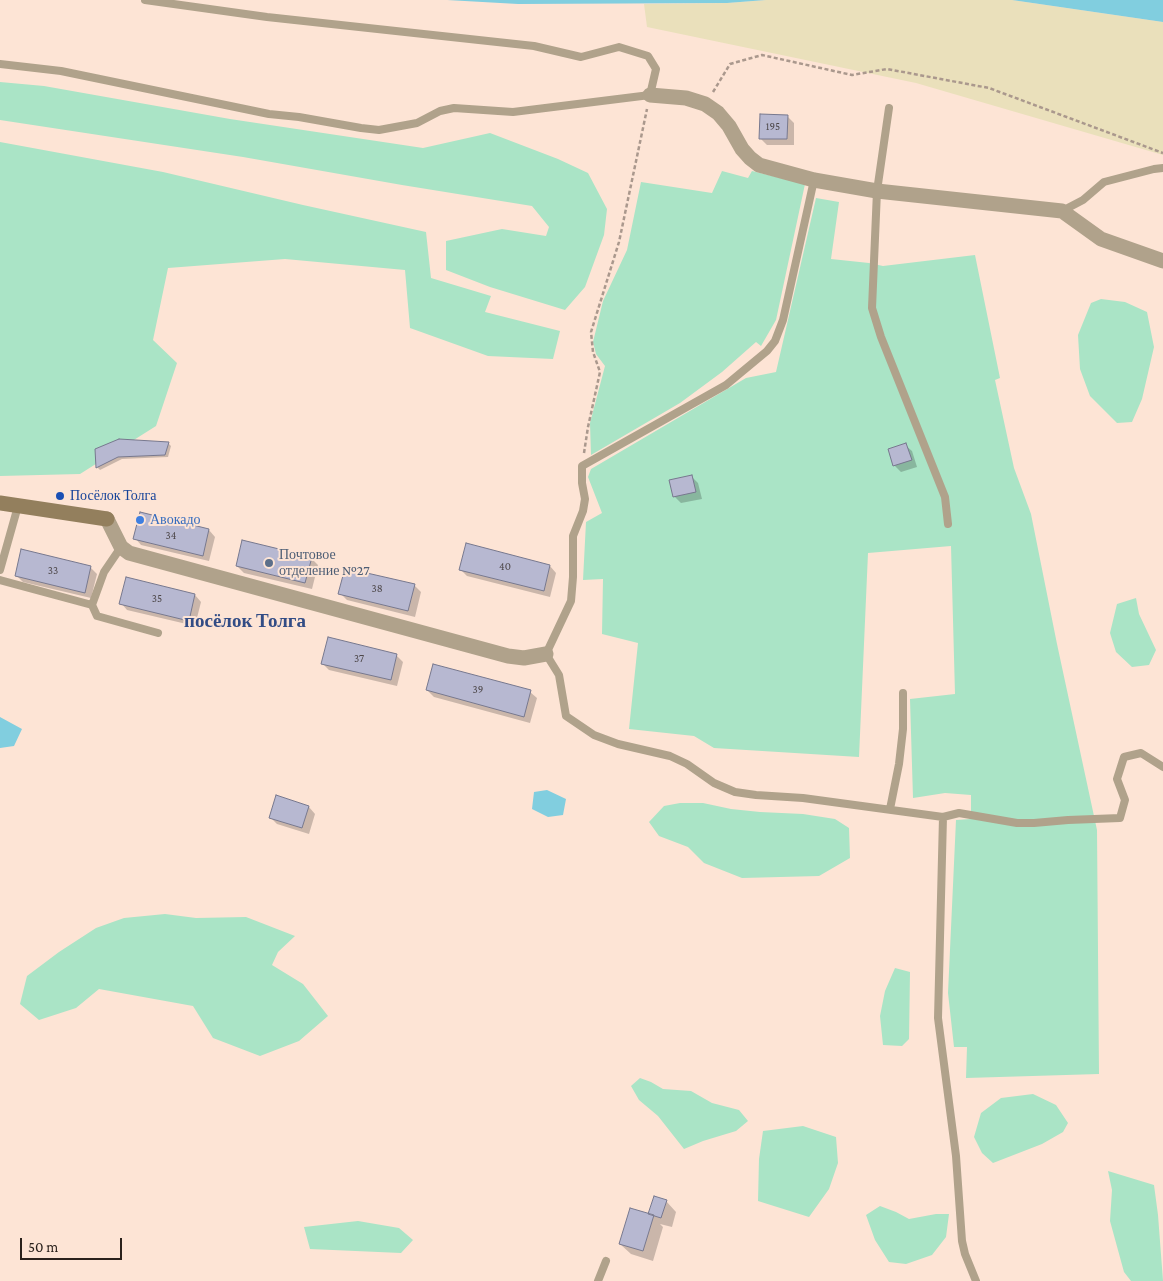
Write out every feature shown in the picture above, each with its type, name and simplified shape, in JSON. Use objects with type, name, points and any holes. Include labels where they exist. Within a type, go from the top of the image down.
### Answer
[{"type":"street","points":[[650,95],[686,98],[705,104],[718,113],[729,126],[742,149],[760,165],[814,180],[877,191],[1062,212],[1101,239],[1163,261]]},
{"type":"street","points":[[0,503],[107,518],[121,547],[128,553],[508,656],[524,658],[546,654]]},
{"type":"lane","points":[[0,64],[61,71],[269,114],[379,130],[417,124],[440,112],[454,108],[513,112],[650,95],[656,69],[648,56],[619,47],[581,56],[534,46],[267,17],[145,0]]},
{"type":"lane","points":[[889,108],[877,191],[872,308],[881,337],[945,497],[948,524]]},
{"type":"lane","points":[[1062,212],[1083,200],[1104,182],[1163,168]]},
{"type":"lane","points":[[814,180],[783,320],[775,341],[768,351],[726,385],[582,466],[582,483],[585,499],[583,511],[573,536],[572,601],[546,654],[559,675],[566,716],[594,735],[618,744],[670,756],[735,792],[802,798],[943,817],[959,813],[1034,823],[1120,818],[1126,800],[1117,779],[1124,756],[1141,753],[1163,767]]},
{"type":"lane","points":[[0,570],[18,506]]},
{"type":"lane","points":[[121,547],[104,572],[92,605],[97,616],[158,633]]},
{"type":"lane","points":[[0,580],[92,605]]},
{"type":"lane","points":[[890,809],[901,747],[903,693]]},
{"type":"lane","points":[[943,817],[938,1018],[956,1156],[962,1241],[976,1281]]},
{"type":"lane","points":[[598,1281],[606,1261]]},
{"type":"path","points":[[705,104],[730,64],[762,55],[852,74],[887,69],[989,88],[1163,154]]},
{"type":"path","points":[[582,466],[600,372],[593,352],[591,332],[619,242],[650,95]]},
{"type":"green space","points":[[0,82],[44,86],[230,119],[423,148],[490,133],[558,159],[588,173],[607,209],[604,235],[585,287],[565,310],[490,287],[446,270],[446,241],[502,229],[546,236],[549,227],[532,206],[243,157],[0,120]]},
{"type":"green space","points":[[0,142],[163,172],[426,232],[431,278],[491,296],[485,312],[560,331],[553,359],[488,356],[410,328],[405,270],[285,259],[168,268],[153,340],[177,363],[156,426],[80,474],[0,476]]},
{"type":"green space","points":[[722,171],[748,178],[752,171],[805,184],[776,320],[761,346],[756,342],[722,372],[680,403],[591,455],[590,423],[605,366],[596,354],[593,342],[603,301],[627,250],[641,182],[712,193]]},
{"type":"green space","points":[[816,198],[839,202],[831,259],[883,266],[975,255],[1000,378],[995,380],[1014,468],[1031,514],[1097,830],[1099,1074],[966,1078],[967,1047],[954,1047],[948,993],[956,820],[971,819],[971,795],[945,793],[913,798],[910,699],[955,694],[951,546],[868,553],[859,757],[714,748],[694,736],[629,729],[638,643],[602,634],[603,579],[583,580],[586,522],[602,513],[588,477],[591,469],[746,378],[776,372]]},
{"type":"green space","points":[[1101,299],[1125,302],[1147,312],[1154,347],[1142,399],[1132,422],[1117,423],[1090,396],[1080,369],[1078,335],[1091,303]]},
{"type":"green space","points":[[1136,598],[1139,614],[1156,650],[1149,665],[1132,667],[1116,652],[1110,633],[1117,604]]},
{"type":"green space","points":[[680,803],[703,803],[731,809],[803,814],[835,819],[849,828],[850,858],[819,876],[742,878],[704,863],[688,847],[659,836],[649,822],[664,806]]},
{"type":"green space","points":[[165,914],[196,918],[246,917],[295,936],[278,952],[272,965],[303,984],[328,1016],[299,1041],[260,1056],[213,1038],[193,1006],[99,989],[76,1008],[39,1020],[20,1004],[27,976],[96,928],[124,918]]},
{"type":"green space","points":[[895,968],[910,972],[909,1039],[902,1046],[883,1045],[880,1016],[885,991]]},
{"type":"green space","points":[[640,1078],[663,1089],[691,1091],[712,1103],[739,1110],[748,1121],[736,1131],[684,1149],[658,1116],[639,1100],[631,1086]]},
{"type":"green space","points":[[1033,1094],[1056,1105],[1068,1123],[1063,1132],[1042,1144],[993,1163],[982,1153],[974,1137],[981,1113],[1001,1098]]},
{"type":"green space","points":[[803,1126],[836,1137],[838,1163],[829,1189],[809,1217],[758,1201],[759,1159],[763,1131]]},
{"type":"green space","points":[[1108,1171],[1154,1185],[1163,1281],[1131,1281],[1124,1272],[1110,1221],[1112,1190]]},
{"type":"green space","points":[[880,1206],[909,1219],[936,1214],[949,1214],[946,1237],[932,1255],[906,1264],[889,1262],[875,1240],[866,1215]]},
{"type":"green space","points":[[358,1221],[399,1228],[413,1240],[401,1253],[310,1249],[304,1227]]},
{"type":"sand","points":[[766,0],[1012,0],[1163,22],[1163,155],[916,83],[647,27],[644,4],[727,3]]},
{"type":"water","points":[[447,0],[766,0],[727,3],[518,4]]},
{"type":"water","points":[[1012,0],[1163,0],[1163,22]]},
{"type":"water","points":[[0,717],[22,729],[14,746],[0,748]]},
{"type":"water","points":[[547,790],[566,799],[563,815],[548,817],[532,809],[534,792]]},
{"type":"building","points":[[760,114],[788,115],[787,139],[759,139]]},
{"type":"building","points":[[119,439],[169,442],[165,455],[118,457],[96,468],[95,449]]},
{"type":"building","points":[[906,443],[912,460],[893,466],[888,449]]},
{"type":"building","points":[[692,475],[696,492],[673,497],[669,480]]},
{"type":"building","points":[[140,512],[209,529],[203,556],[133,539]]},
{"type":"building","points":[[242,540],[312,557],[305,583],[236,566]]},
{"type":"building","points":[[466,543],[550,565],[544,591],[459,570]]},
{"type":"building","points":[[21,549],[91,566],[85,593],[15,576]]},
{"type":"building","points":[[345,568],[415,584],[408,611],[338,594]]},
{"type":"building","points":[[126,577],[195,594],[189,621],[119,604]]},
{"type":"building","points":[[328,637],[397,654],[391,680],[321,664]]},
{"type":"building","points":[[433,664],[531,690],[524,717],[426,690]]},
{"type":"building","points":[[276,795],[309,806],[302,828],[269,818]]},
{"type":"building","points":[[654,1196],[667,1200],[661,1218],[648,1214]]},
{"type":"building","points":[[630,1208],[654,1215],[643,1251],[619,1244]]},
{"type":"place","name":"Посёлок Толга","points":[[60,496]]},
{"type":"place","name":"Авокадо","points":[[140,520]]},
{"type":"place","name":"Почтовое отделение №27","points":[[269,563]]},
{"type":"district","name":"посёлок Толга","points":[[245,621]]}]
